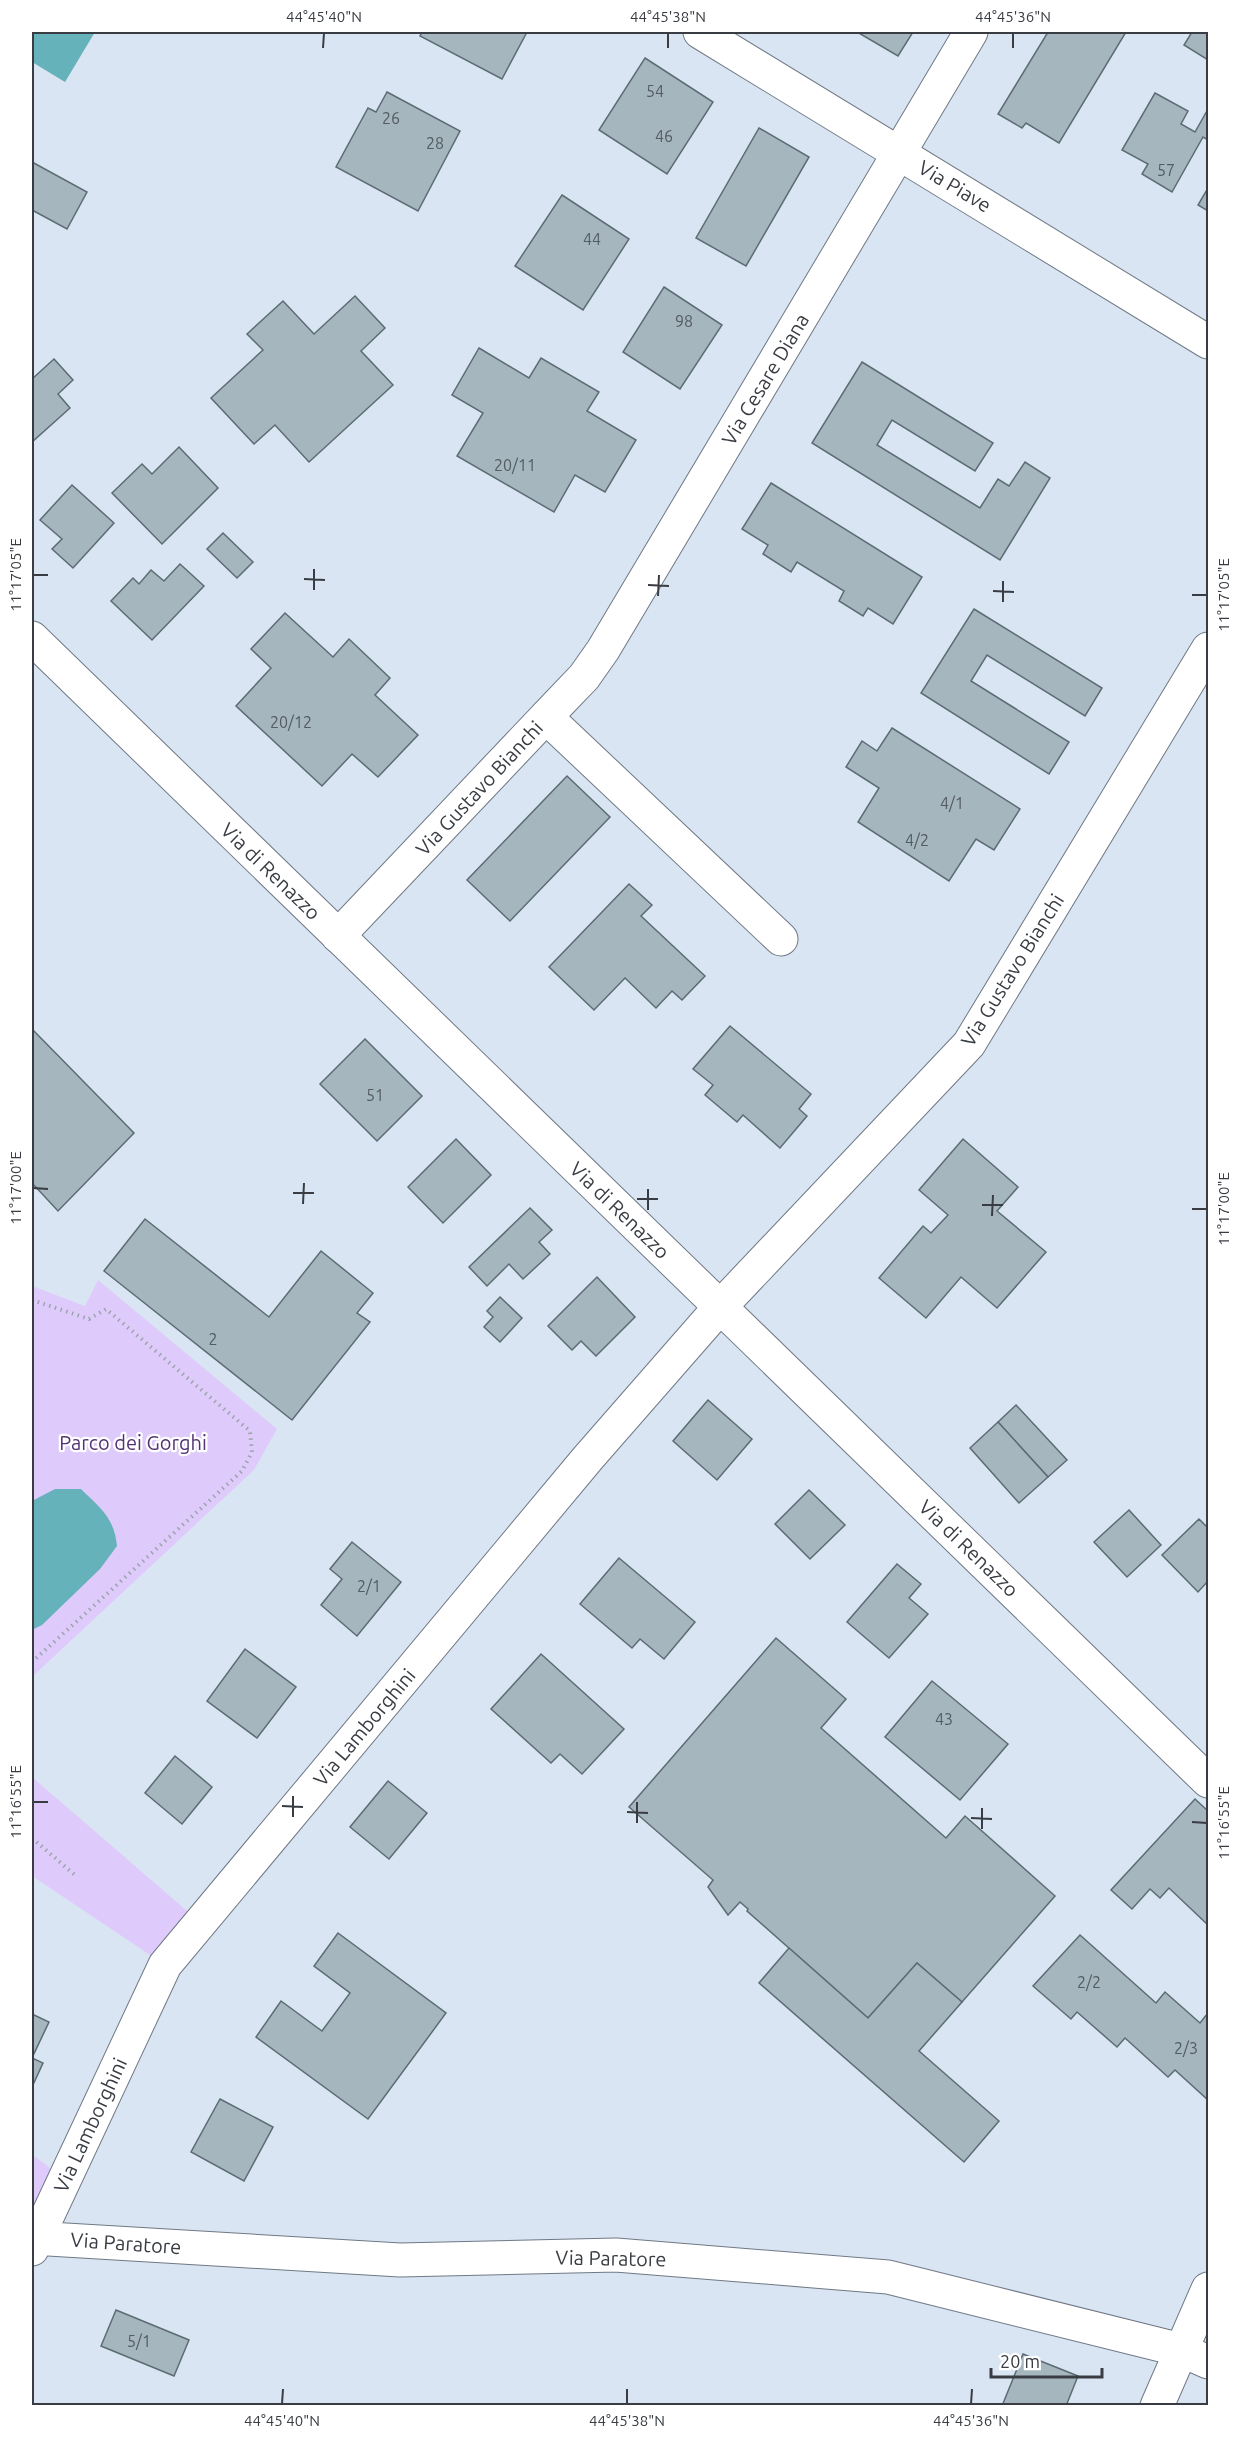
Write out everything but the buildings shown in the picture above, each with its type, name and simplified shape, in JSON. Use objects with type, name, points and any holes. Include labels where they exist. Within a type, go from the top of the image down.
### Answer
[{"type":"street","name":"Via Piave","points":[[700,32],[1209,342]]},
{"type":"street","name":"Via Cesare Diana","points":[[546,717],[584,677],[603,650],[971,32]]},
{"type":"street","name":"Via di Renazzo","points":[[32,638],[1209,1781]]},
{"type":"street","name":"Via Gustavo Bianchi","points":[[720,1306],[969,1044],[1209,650]]},
{"type":"street","name":"Via Gustavo Bianchi","points":[[338,936],[546,717],[781,939]]},
{"type":"street","name":"Via Lamborghini","points":[[33,2241],[165,1965],[588,1458],[720,1306]]},
{"type":"street","name":"Via Paratore","points":[[33,2241],[400,2260],[616,2255],[888,2277],[1195,2356]]},
{"type":"street","points":[[1157,2406],[1195,2356],[1209,2289]]},
{"type":"path","points":[[32,1300],[89,1318],[106,1309],[250,1431],[252,1452],[242,1472],[32,1662]]},
{"type":"path","points":[[32,1838],[76,1875]]},
{"type":"green space","name":"Parco dei Gorghi","points":[[98,1280],[277,1429],[254,1470],[32,1677],[32,1286],[85,1306]]},
{"type":"green space","points":[[32,1777],[201,1923],[165,1965],[32,1876]]},
{"type":"green space","points":[[32,2154],[64,2179],[32,2238]]},
{"type":"water","points":[[32,32],[95,32],[65,82],[32,62]]},
{"type":"water","points":[[55,1489],[81,1489],[110,1520],[117,1546],[100,1569],[42,1625],[32,1630],[32,1501]]}]
